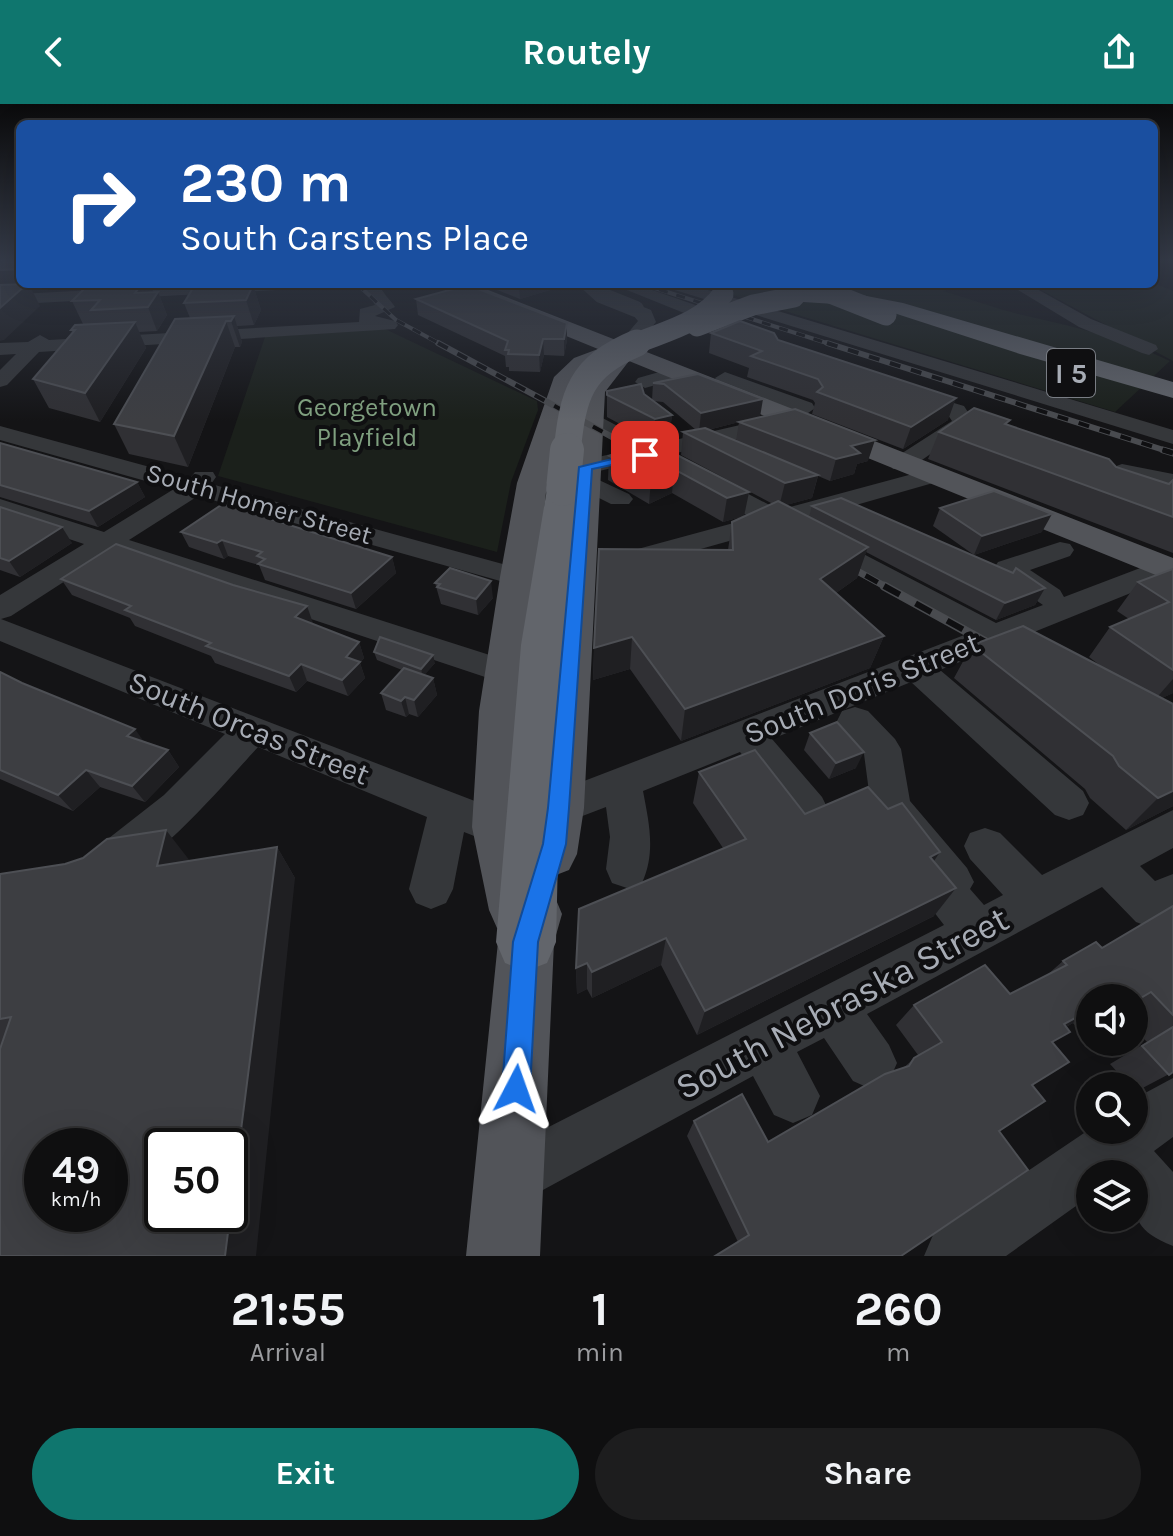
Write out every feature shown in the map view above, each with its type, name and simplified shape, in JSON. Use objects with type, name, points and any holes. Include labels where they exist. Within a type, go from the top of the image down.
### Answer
[{"type":"highway","points":[[526,942],[542,645],[576,396],[585,378],[615,353],[704,314]]},
{"type":"highway","points":[[615,353],[728,314]]},
{"type":"highway","name":"I 5","points":[[882,314],[969,344],[1173,401]]},
{"type":"highway","points":[[922,314],[1040,353],[1173,390]]},
{"type":"highway","name":"I 5","points":[[955,314],[993,328],[1173,377]]},
{"type":"highway","points":[[976,314],[1173,368]]},
{"type":"highway","points":[[969,344],[1173,411]]},
{"type":"main road","points":[[527,314],[615,353],[677,373],[717,381],[788,419],[930,478],[1169,570]]},
{"type":"main road","points":[[526,942],[497,827],[501,711],[532,483],[570,372],[584,362],[615,353]]},
{"type":"main road","points":[[503,1256],[526,942],[555,844],[594,384],[619,360],[615,353]]},
{"type":"main road","points":[[547,442],[587,453]]},
{"type":"street","points":[[0,381],[62,314]]},
{"type":"street","points":[[0,349],[165,342],[389,325],[366,319],[366,314]]},
{"type":"street","points":[[615,353],[647,322],[645,314]]},
{"type":"street","points":[[690,314],[745,327]]},
{"type":"street","points":[[769,314],[1173,437]]},
{"type":"street","points":[[1069,314],[1149,349]]},
{"type":"street","points":[[579,574],[681,559],[838,496],[930,478],[964,423],[956,411],[881,376],[846,355],[801,343]]},
{"type":"street","points":[[846,355],[868,344]]},
{"type":"street","points":[[645,382],[677,373]]},
{"type":"street","points":[[587,453],[654,453],[788,419]]},
{"type":"street","points":[[673,427],[700,442],[739,457]]},
{"type":"street","name":"South Homer Street","points":[[0,433],[99,447],[203,478],[223,503],[518,577]]},
{"type":"street","points":[[587,453],[654,453],[1015,636]]},
{"type":"street","points":[[587,453],[620,499]]},
{"type":"street","points":[[1109,487],[1122,471],[1173,481]]},
{"type":"street","points":[[0,621],[0,610],[203,478]]},
{"type":"street","points":[[805,483],[874,512],[881,510]]},
{"type":"street","points":[[0,507],[506,672]]},
{"type":"street","points":[[1060,550],[1008,568],[1066,609]]},
{"type":"street","name":"South Doris Street","points":[[559,808],[746,734],[919,659],[1015,636],[1066,609],[1169,570]]},
{"type":"street","name":"South Orcas Street","points":[[0,629],[497,827]]},
{"type":"street","points":[[919,659],[1069,803]]},
{"type":"street","points":[[855,721],[882,749],[891,807],[952,882],[942,889],[977,931]]},
{"type":"street","points":[[69,876],[96,872],[166,817],[253,729]]},
{"type":"street","points":[[746,734],[808,809]]},
{"type":"street","points":[[622,783],[631,837],[627,869]]},
{"type":"street","points":[[431,889],[449,808]]},
{"type":"street","name":"South Nebraska Street","points":[[510,1177],[1173,828]]},
{"type":"street","points":[[985,846],[1037,900]]},
{"type":"street","points":[[1106,863],[1152,907],[1173,894]]},
{"type":"street","points":[[832,1007],[871,1063]]},
{"type":"street","points":[[763,1044],[793,1096]]},
{"type":"street","points":[[954,1256],[1173,1105]]},
{"type":"street","points":[[1113,1146],[1173,1217]]},
{"type":"green space","points":[[794,314],[1017,314],[1100,334],[1170,361],[1115,412]]},
{"type":"green space","points":[[1085,314],[1173,314],[1173,361]]},
{"type":"green space","name":"Georgetown Playfield","points":[[385,329],[537,401],[538,410],[511,482],[497,552],[218,476],[265,337]]},
{"type":"building","points":[[448,314],[543,314],[567,323],[564,339],[543,339],[539,355],[508,354],[509,350],[505,350],[508,341]]},
{"type":"building","points":[[234,316],[231,321],[226,321],[174,436],[114,424],[175,319]]},
{"type":"building","points":[[740,321],[774,333],[778,340],[956,398],[911,427],[817,392],[823,387],[818,379],[751,356],[762,351],[711,333]]},
{"type":"building","points":[[135,322],[85,393],[33,379],[75,330],[71,330],[75,325]]},
{"type":"building","points":[[698,374],[763,399],[701,413],[664,384],[653,383]]},
{"type":"building","points":[[641,384],[644,394],[672,415],[655,419],[607,395],[607,391]]},
{"type":"building","points":[[974,408],[1010,420],[1005,424],[1109,459],[1116,467],[1169,484],[1173,480],[1173,517],[939,432]]},
{"type":"building","points":[[795,409],[875,440],[851,446],[860,453],[836,459],[739,422]]},
{"type":"building","points":[[705,428],[818,475],[785,483],[683,432]]},
{"type":"building","points":[[648,440],[749,492],[727,498],[674,469],[651,480],[609,456]]},
{"type":"building","points":[[0,443],[137,482],[89,511],[0,485]]},
{"type":"building","points":[[994,491],[1052,514],[982,536],[940,508]]},
{"type":"building","points":[[841,498],[1013,573],[1016,568],[1045,588],[1005,603],[812,506]]},
{"type":"building","points":[[230,499],[258,508],[263,511],[259,514],[276,518],[273,520],[392,557],[351,593],[258,564],[265,559],[257,556],[262,552],[181,532]]},
{"type":"building","points":[[778,501],[868,547],[820,579],[884,636],[685,709],[632,637],[594,648],[599,549],[733,550],[732,522]]},
{"type":"building","points":[[0,507],[62,527],[9,561],[0,558]]},
{"type":"building","points":[[116,544],[233,585],[307,606],[295,617],[359,642],[346,657],[360,662],[342,680],[301,664],[289,676],[206,646],[211,643],[125,610],[131,606],[61,579]]},
{"type":"building","points":[[450,568],[491,581],[476,599],[437,587],[440,584],[435,583]]},
{"type":"building","points":[[1173,569],[1173,670],[1110,627],[1169,602],[1138,582]]},
{"type":"building","points":[[1023,626],[1173,704],[1173,791],[1158,798],[1119,766],[1113,756],[972,645]]},
{"type":"building","points":[[380,637],[433,655],[421,669],[374,652]]},
{"type":"building","points":[[404,668],[433,678],[414,700],[405,697],[401,701],[381,693]]},
{"type":"building","points":[[0,672],[135,729],[127,736],[168,750],[132,786],[86,770],[58,795],[0,770]]},
{"type":"building","points":[[837,722],[864,752],[836,763],[810,733]]},
{"type":"building","points":[[755,750],[805,814],[868,787],[888,809],[902,803],[940,852],[930,857],[956,888],[705,1011],[666,938],[592,972],[587,963],[576,968],[579,909],[746,839],[699,772]]},
{"type":"building","points":[[166,830],[157,866],[277,847],[241,1128],[144,1128],[144,1232],[228,1232],[225,1256],[0,1256],[0,1049],[11,1017],[0,1019],[0,874],[65,864],[83,858],[107,839]]},
{"type":"building","points":[[1173,906],[1173,1015],[1151,992],[1148,994],[1148,984],[1076,984],[1076,1018],[1064,1024],[1070,1032],[1052,1042],[1069,1062],[1032,1085],[1045,1101],[999,1131],[1028,1170],[901,1256],[715,1256],[749,1235],[694,1121],[742,1094],[768,1142],[885,1074],[909,1066],[914,1058],[942,1042],[914,1005],[985,965],[1010,994],[1067,965],[1063,961],[1096,942],[1102,948]]},
{"type":"building","points":[[1173,1027],[1173,1072],[1169,1075],[1148,1052],[1148,1042]]},
{"type":"railway","points":[[389,314],[442,345]]},
{"type":"railway","points":[[735,314],[833,345]]},
{"type":"railway","points":[[438,343],[640,452]]},
{"type":"railway","points":[[827,343],[1170,452]]},
{"type":"railway","points":[[636,450],[651,458]]},
{"type":"railway","points":[[1163,450],[1173,453]]},
{"type":"railway","points":[[841,562],[888,588]]},
{"type":"railway","points":[[884,586],[1002,651]]},
{"type":"route","points":[[516,1089],[526,942],[555,844],[586,467],[645,455]]}]
